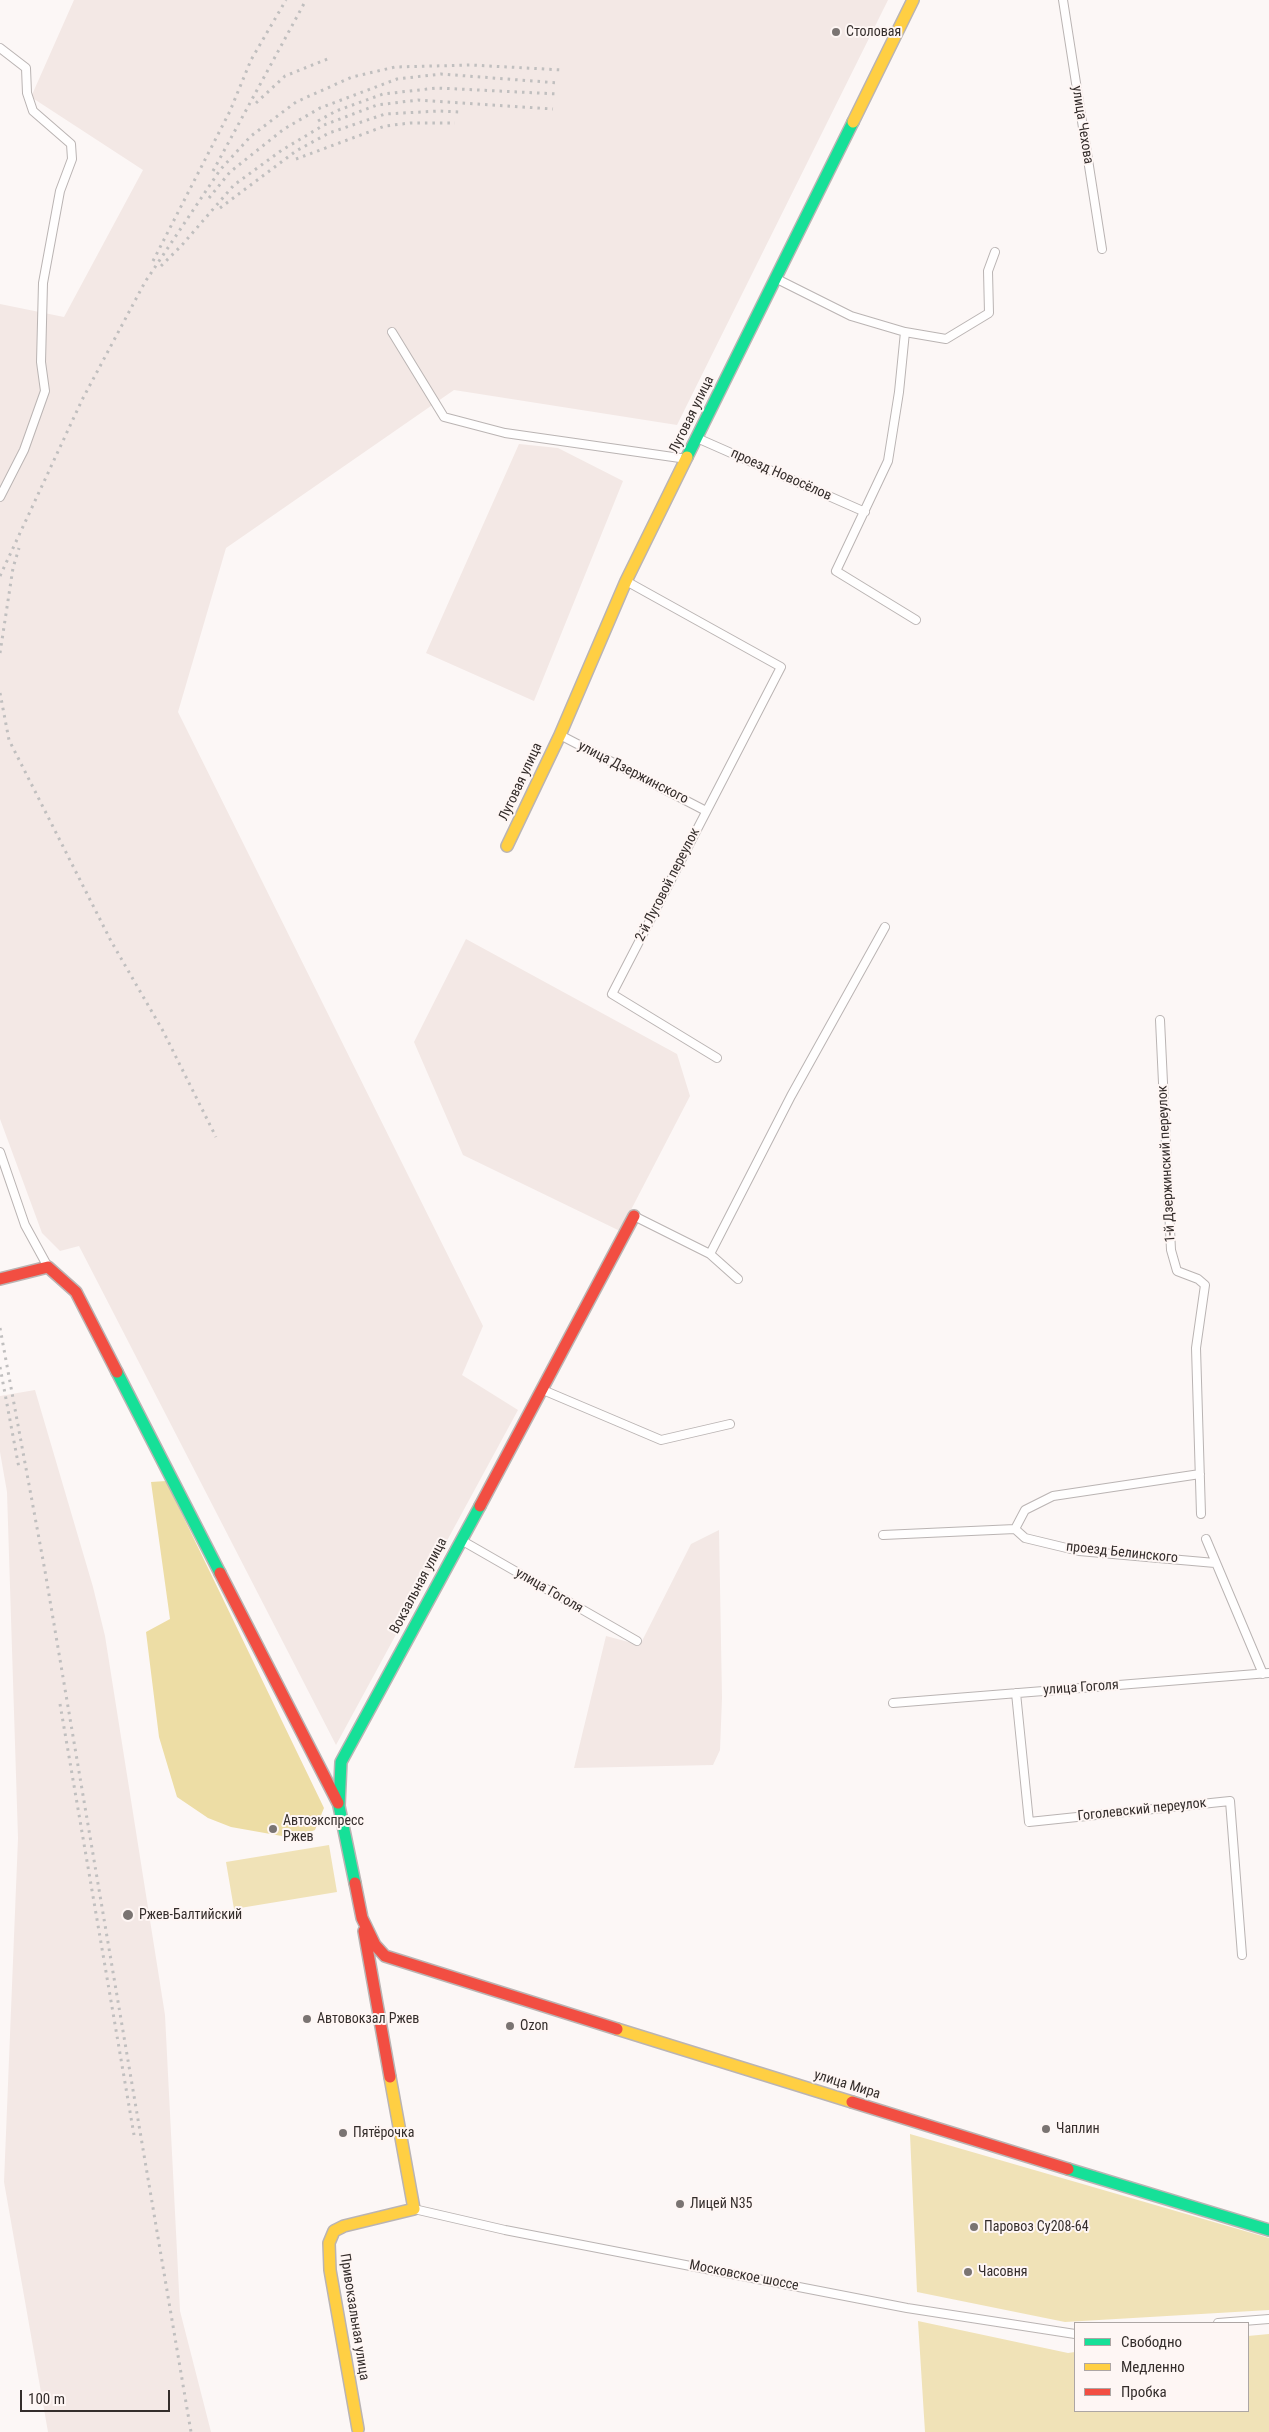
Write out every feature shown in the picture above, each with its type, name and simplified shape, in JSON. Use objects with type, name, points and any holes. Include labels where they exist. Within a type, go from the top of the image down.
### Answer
[{"type":"street","name":"Луговая улица","points":[[507,846],[560,735],[626,581],[913,0]]},
{"type":"street","name":"улица Чехова","points":[[1062,0],[1102,249]]},
{"type":"street","points":[[0,48],[26,68],[27,93],[33,111],[70,144],[72,159],[60,191],[43,283],[41,362],[45,391],[24,450],[0,497]]},
{"type":"street","points":[[775,278],[851,316],[905,332],[946,339],[989,313],[988,271],[995,252]]},
{"type":"street","points":[[392,332],[444,417],[505,433],[687,459]]},
{"type":"street","points":[[905,332],[899,392],[888,461],[836,571],[916,620]]},
{"type":"street","name":"проезд Новосёлов","points":[[697,438],[865,512]]},
{"type":"street","name":"2-й Луговой переулок","points":[[626,581],[781,667],[612,994],[717,1058]]},
{"type":"street","name":"улица Дзержинского","points":[[560,735],[706,811]]},
{"type":"street","points":[[710,1254],[791,1096],[885,927]]},
{"type":"street","name":"1-й Дзержинский переулок","points":[[1160,1020],[1171,1250],[1177,1272],[1198,1279],[1205,1285],[1196,1348],[1200,1474]]},
{"type":"street","points":[[0,1152],[25,1225],[48,1267],[76,1292],[340,1806]]},
{"type":"street","points":[[634,1216],[710,1254],[738,1279]]},
{"type":"street","name":"Вокзальная улица","points":[[417,1966],[384,1956],[375,1945],[362,1918],[340,1806],[341,1762],[543,1390],[634,1216]]},
{"type":"street","points":[[0,1278],[48,1267]]},
{"type":"street","points":[[543,1390],[660,1440],[730,1424]]},
{"type":"street","points":[[884,1535],[1014,1529],[1025,1510],[1053,1496],[1200,1474],[1201,1514]]},
{"type":"street","name":"проезд Белинского","points":[[1014,1529],[1025,1538],[1079,1552],[1215,1563]]},
{"type":"street","points":[[1206,1539],[1215,1563],[1266,1674]]},
{"type":"street","name":"улица Гоголя","points":[[461,1540],[637,1641]]},
{"type":"street","name":"улица Гоголя","points":[[893,1703],[1266,1674]]},
{"type":"street","name":"Гоголевский переулок","points":[[1016,1693],[1029,1822],[1230,1801],[1242,1955]]},
{"type":"street","points":[[362,1918],[414,2209]]},
{"type":"street","points":[[373,1981],[376,1972],[384,1964],[417,1966]]},
{"type":"street","name":"улица Мира","points":[[417,1966],[940,2130],[1269,2230]]},
{"type":"street","name":"Московское шоссе","points":[[414,2209],[515,2232],[907,2308],[1074,2334]]},
{"type":"street","name":"Привокзальная улица","points":[[359,2431],[330,2270],[328,2243],[334,2231],[344,2226],[414,2209]]},
{"type":"street","points":[[1231,2322],[1269,2319]]},
{"type":"shaded area","points":[[74,0],[888,0],[677,425],[454,390],[226,548],[178,712],[483,1326],[462,1375],[518,1410],[336,1745],[79,1246],[60,1251],[42,1233],[0,1119],[0,304],[64,317],[143,170],[31,97]]},
{"type":"shaded area","points":[[519,444],[558,448],[623,481],[534,701],[426,653]]},
{"type":"shaded area","points":[[466,939],[677,1054],[690,1096],[620,1231],[463,1155],[414,1042]]},
{"type":"shaded area","points":[[35,1390],[93,1587],[105,1636],[165,2015],[180,2311],[211,2432],[48,2432],[4,2182],[18,1838],[7,1492],[0,1452],[0,1396]]},
{"type":"shaded area","points":[[166,1481],[324,1808],[315,1830],[293,1838],[231,1827],[208,1818],[177,1797],[159,1737],[146,1632],[170,1619],[151,1482]]},
{"type":"shaded area","points":[[719,1530],[722,1698],[720,1750],[713,1765],[574,1768],[606,1636],[640,1645],[691,1544]]},
{"type":"shaded area","points":[[329,1845],[337,1892],[234,1909],[226,1862]]},
{"type":"shaded area","points":[[910,2134],[1269,2238],[1269,2310],[1065,2322],[917,2292]]},
{"type":"shaded area","points":[[918,2321],[1068,2353],[1074,2352],[1074,2412],[1249,2412],[1249,2336],[1269,2334],[1269,2432],[925,2432]]},
{"type":"railway","points":[[153,261],[230,111],[251,60],[286,0]]},
{"type":"railway","points":[[213,171],[306,0]]},
{"type":"railway","points":[[256,103],[285,76],[330,58]]},
{"type":"railway","points":[[0,576],[82,400],[145,282],[220,170],[251,136],[296,102],[352,77],[395,67],[471,65],[563,70]]},
{"type":"railway","points":[[209,198],[230,172],[284,129],[320,108],[397,79],[441,74],[559,83]]},
{"type":"railway","points":[[318,121],[336,111],[383,94],[437,88],[559,94]]},
{"type":"railway","points":[[161,266],[182,245],[234,185],[282,150],[324,125],[377,105],[418,100],[553,109]]},
{"type":"railway","points":[[220,208],[296,151],[329,133],[385,114],[439,111],[459,112]]},
{"type":"railway","points":[[296,159],[385,126],[410,123],[455,123]]},
{"type":"railway","points":[[0,653],[13,568],[19,548]]},
{"type":"railway","points":[[0,693],[9,740],[111,941],[163,1031],[216,1137]]},
{"type":"railway","points":[[0,1328],[45,1571],[191,2432]]},
{"type":"railway","points":[[0,1367],[19,1468]]},
{"type":"railway","points":[[60,1704],[134,2135]]},
{"type":"traffic: fast","points":[[687,457],[853,122]]},
{"type":"traffic: fast","points":[[117,1372],[220,1573]]},
{"type":"traffic: fast","points":[[355,1883],[339,1806],[341,1762],[480,1506]]},
{"type":"traffic: fast","points":[[1068,2169],[1269,2230]]},
{"type":"traffic: slow","points":[[853,122],[913,0]]},
{"type":"traffic: slow","points":[[507,846],[560,735],[626,581],[687,457]]},
{"type":"traffic: slow","points":[[617,2029],[852,2102]]},
{"type":"traffic: slow","points":[[358,2429],[330,2270],[329,2243],[334,2231],[344,2226],[414,2209],[390,2077]]},
{"type":"traffic: jam","points":[[480,1506],[634,1216]]},
{"type":"traffic: jam","points":[[0,1279],[48,1267],[76,1292],[117,1372]]},
{"type":"traffic: jam","points":[[220,1573],[338,1803]]},
{"type":"traffic: jam","points":[[355,1883],[362,1918],[375,1945],[385,1956],[617,2029]]},
{"type":"traffic: jam","points":[[364,1931],[390,2077]]},
{"type":"traffic: jam","points":[[852,2102],[1068,2169]]},
{"type":"place","name":"Столовая","points":[[836,32]]},
{"type":"place","name":"Автоэкспресс Ржев","points":[[273,1829]]},
{"type":"place","name":"Ржев-Балтийский","points":[[128,1915]]},
{"type":"place","name":"Автовокзал Ржев","points":[[307,2019]]},
{"type":"place","name":"Ozon","points":[[510,2026]]},
{"type":"place","name":"Чаплин","points":[[1046,2129]]},
{"type":"place","name":"Пятёрочка","points":[[343,2133]]},
{"type":"place","name":"Лицей N35","points":[[680,2204]]},
{"type":"place","name":"Паровоз Су208-64","points":[[974,2227]]},
{"type":"place","name":"Часовня","points":[[968,2272]]}]
